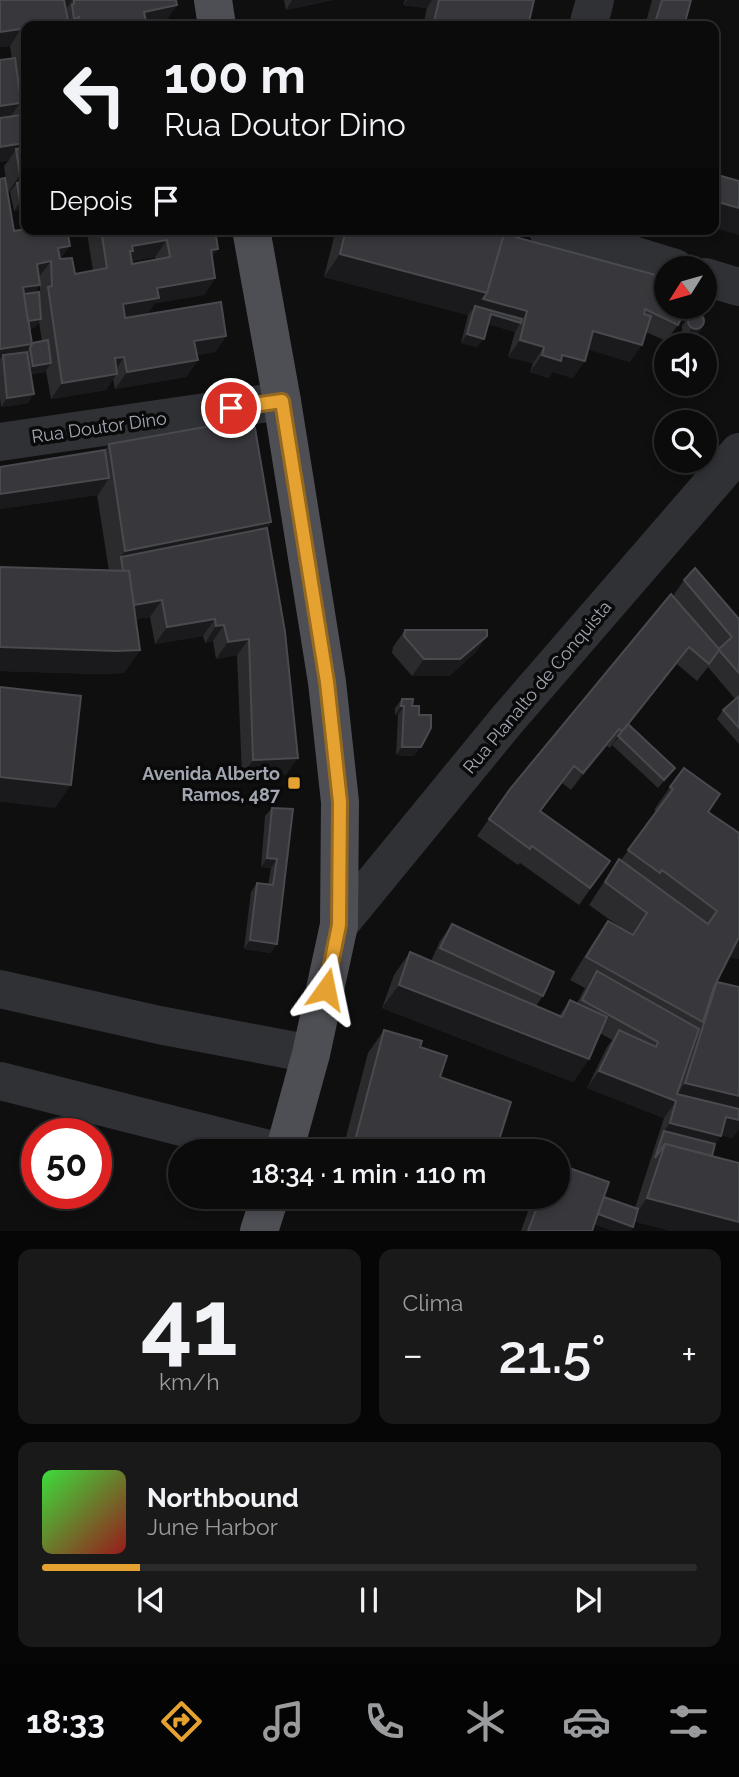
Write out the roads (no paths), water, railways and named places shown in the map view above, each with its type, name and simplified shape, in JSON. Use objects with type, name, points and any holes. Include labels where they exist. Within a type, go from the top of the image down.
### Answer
[{"type":"main road","points":[[213,0],[216,21]]},
{"type":"main road","points":[[252,235],[327,682],[340,802],[339,925],[311,1054],[286,1139]]},
{"type":"main road","points":[[259,1231],[266,1209]]},
{"type":"street","points":[[589,21],[595,0]]},
{"type":"street","points":[[567,235],[654,262]]},
{"type":"street","points":[[718,281],[739,287]]},
{"type":"street","name":"Rua Doutor Dino","points":[[0,442],[282,401]]},
{"type":"street","name":"Rua Planalto de Conquista","points":[[339,925],[507,720],[739,452]]},
{"type":"street","points":[[0,989],[159,1025],[311,1054]]},
{"type":"street","points":[[0,1081],[230,1139]]},
{"type":"place","name":"Avenida Alberto Ramos, 487","points":[[294,783]]}]
